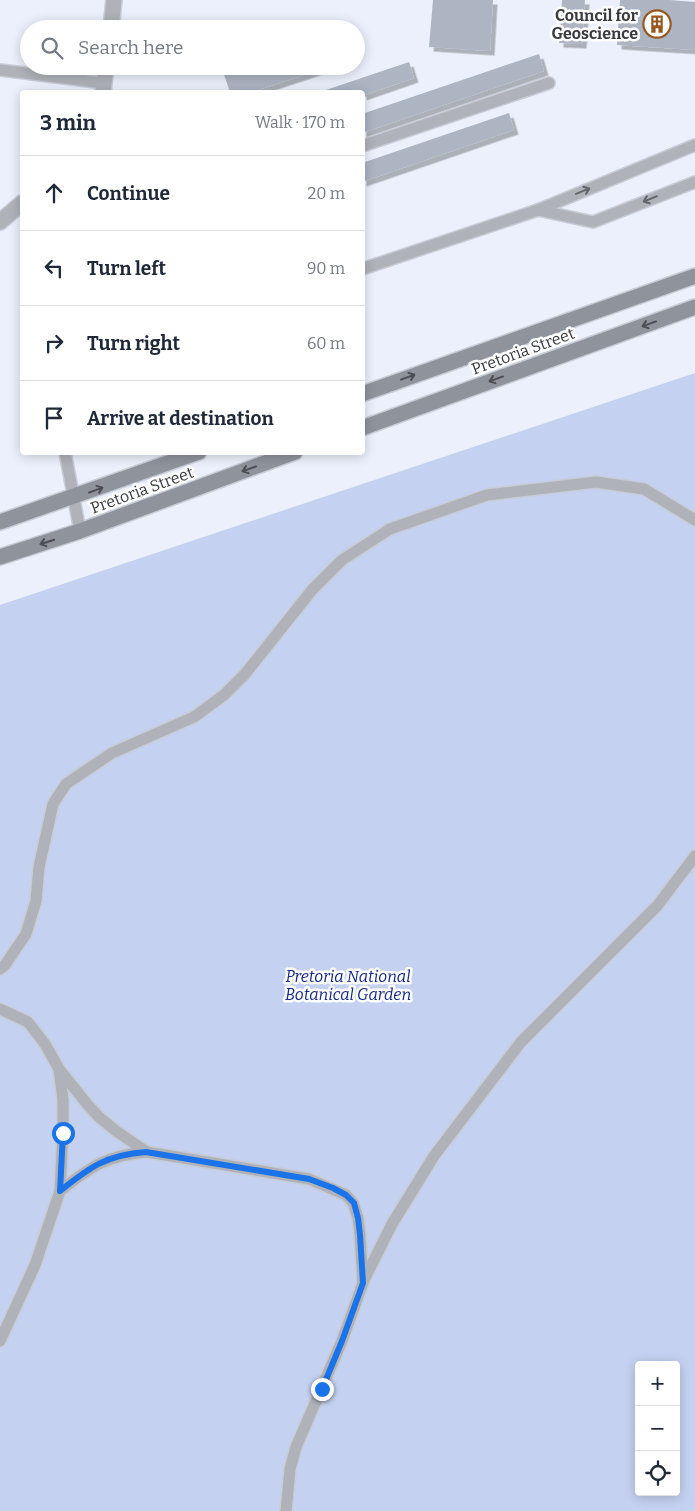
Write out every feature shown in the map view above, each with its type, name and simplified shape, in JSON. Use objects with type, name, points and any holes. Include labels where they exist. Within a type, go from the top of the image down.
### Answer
[{"type":"main road","name":"Pretoria Street","points":[[365,393],[695,276]]},
{"type":"main road","name":"Pretoria Street","points":[[365,427],[695,307]]},
{"type":"main road","name":"Pretoria Street","points":[[0,522],[73,498],[191,455]]},
{"type":"main road","name":"Pretoria Street","points":[[0,557],[80,531],[287,455]]},
{"type":"street","points":[[111,20],[114,0]]},
{"type":"street","points":[[103,88],[105,75]]},
{"type":"street","points":[[2,218],[20,204]]},
{"type":"lane","points":[[0,70],[20,73]]},
{"type":"lane","points":[[29,75],[103,88]]},
{"type":"lane","points":[[365,145],[549,84]]},
{"type":"lane","points":[[365,268],[538,210],[695,145]]},
{"type":"lane","points":[[538,210],[593,222],[695,182]]},
{"type":"lane","points":[[66,455],[80,531]]},
{"type":"lane","points":[[0,969],[5,965],[26,934],[36,901],[39,867],[53,804],[66,784],[112,753],[194,717],[224,695],[245,674],[312,590],[342,560],[390,529],[487,495],[596,482],[644,489],[695,520]]},
{"type":"lane","points":[[286,1511],[290,1469],[294,1454],[342,1341],[363,1283],[392,1224],[434,1156],[521,1042],[657,906],[695,856]]},
{"type":"lane","points":[[0,1009],[28,1022],[45,1044],[59,1069],[87,1104],[116,1131],[146,1152]]},
{"type":"lane","points":[[0,1341],[35,1265],[60,1191],[63,1100],[59,1069]]},
{"type":"lane","points":[[60,1191],[92,1166],[128,1153],[146,1152],[309,1179],[333,1188],[346,1195],[354,1203],[358,1218],[363,1283]]},
{"type":"green space","name":"Pretoria National Botanical Garden","points":[[695,373],[695,1511],[0,1511],[0,605]]},
{"type":"building","points":[[433,0],[493,0],[490,51],[429,47]]},
{"type":"building","points":[[562,0],[585,0],[582,44],[559,43]]},
{"type":"building","name":"Council for Geoscience","points":[[620,0],[695,2],[695,50],[617,45]]},
{"type":"building","points":[[539,54],[544,71],[365,132],[365,113]]},
{"type":"building","points":[[409,62],[414,78],[365,95],[365,90],[326,90]]},
{"type":"building","points":[[224,75],[304,75],[258,90],[229,90]]},
{"type":"building","points":[[509,113],[514,130],[365,181],[365,162]]},
{"type":"place","name":"Council for Geoscience","points":[[657,24]]},
{"type":"route","points":[[63,1133],[60,1191],[92,1166],[128,1153],[146,1152],[309,1179],[346,1195],[354,1203],[358,1218],[363,1283],[322,1389]]}]
